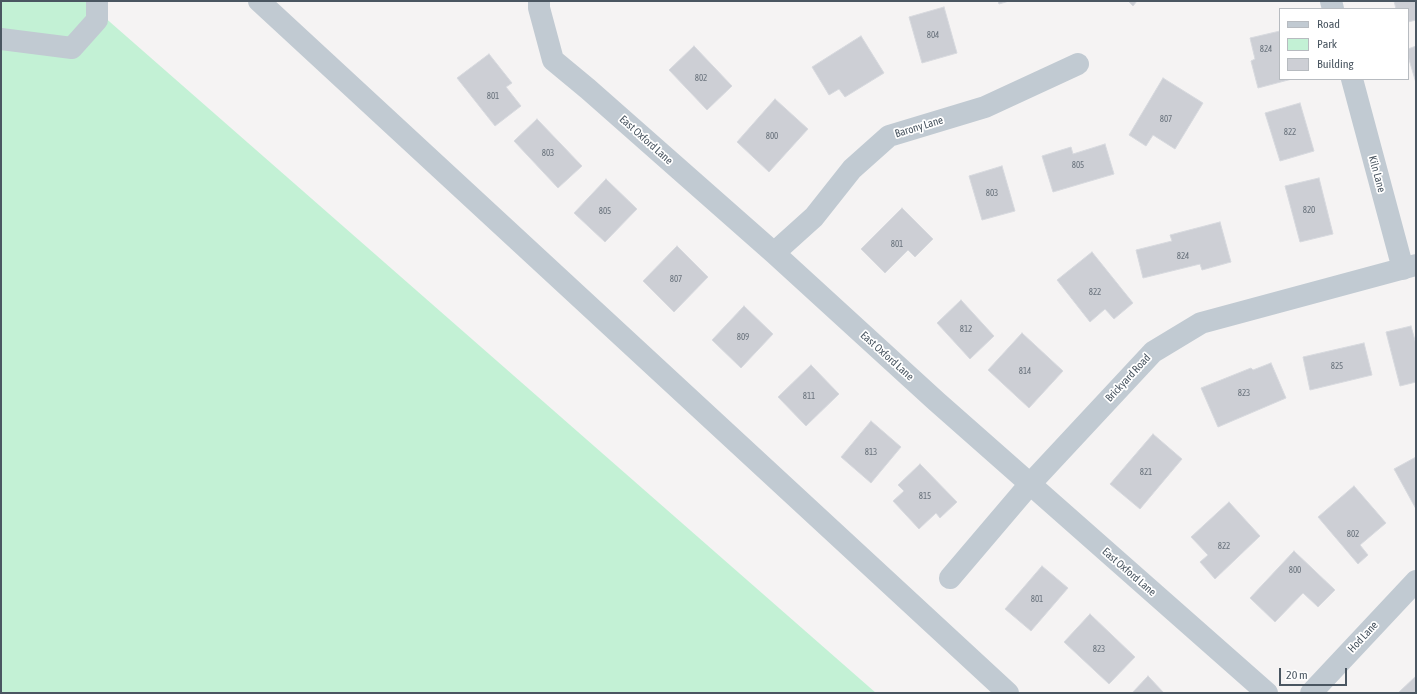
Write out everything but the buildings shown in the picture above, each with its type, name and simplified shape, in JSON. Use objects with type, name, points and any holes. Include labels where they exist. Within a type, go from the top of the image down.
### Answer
[{"type":"street","points":[[1,39],[72,48],[97,20],[97,1]]},
{"type":"street","points":[[259,1],[1008,693]]},
{"type":"street","name":"East Oxford Lane","points":[[539,1],[539,8],[553,60],[774,253],[1030,484],[1267,693]]},
{"type":"street","name":"Barony Lane","points":[[774,253],[814,217],[852,169],[889,136],[985,107],[1078,64]]},
{"type":"street","name":"Kiln Lane","points":[[1352,80],[1409,267]]},
{"type":"street","name":"Brickyard Road","points":[[950,578],[1030,484],[1153,352],[1201,323],[1409,267]]},
{"type":"street","name":"Hod Lane","points":[[1311,693],[1416,581]]},
{"type":"green space","points":[[1,1],[86,1],[876,693],[1,693]]}]
